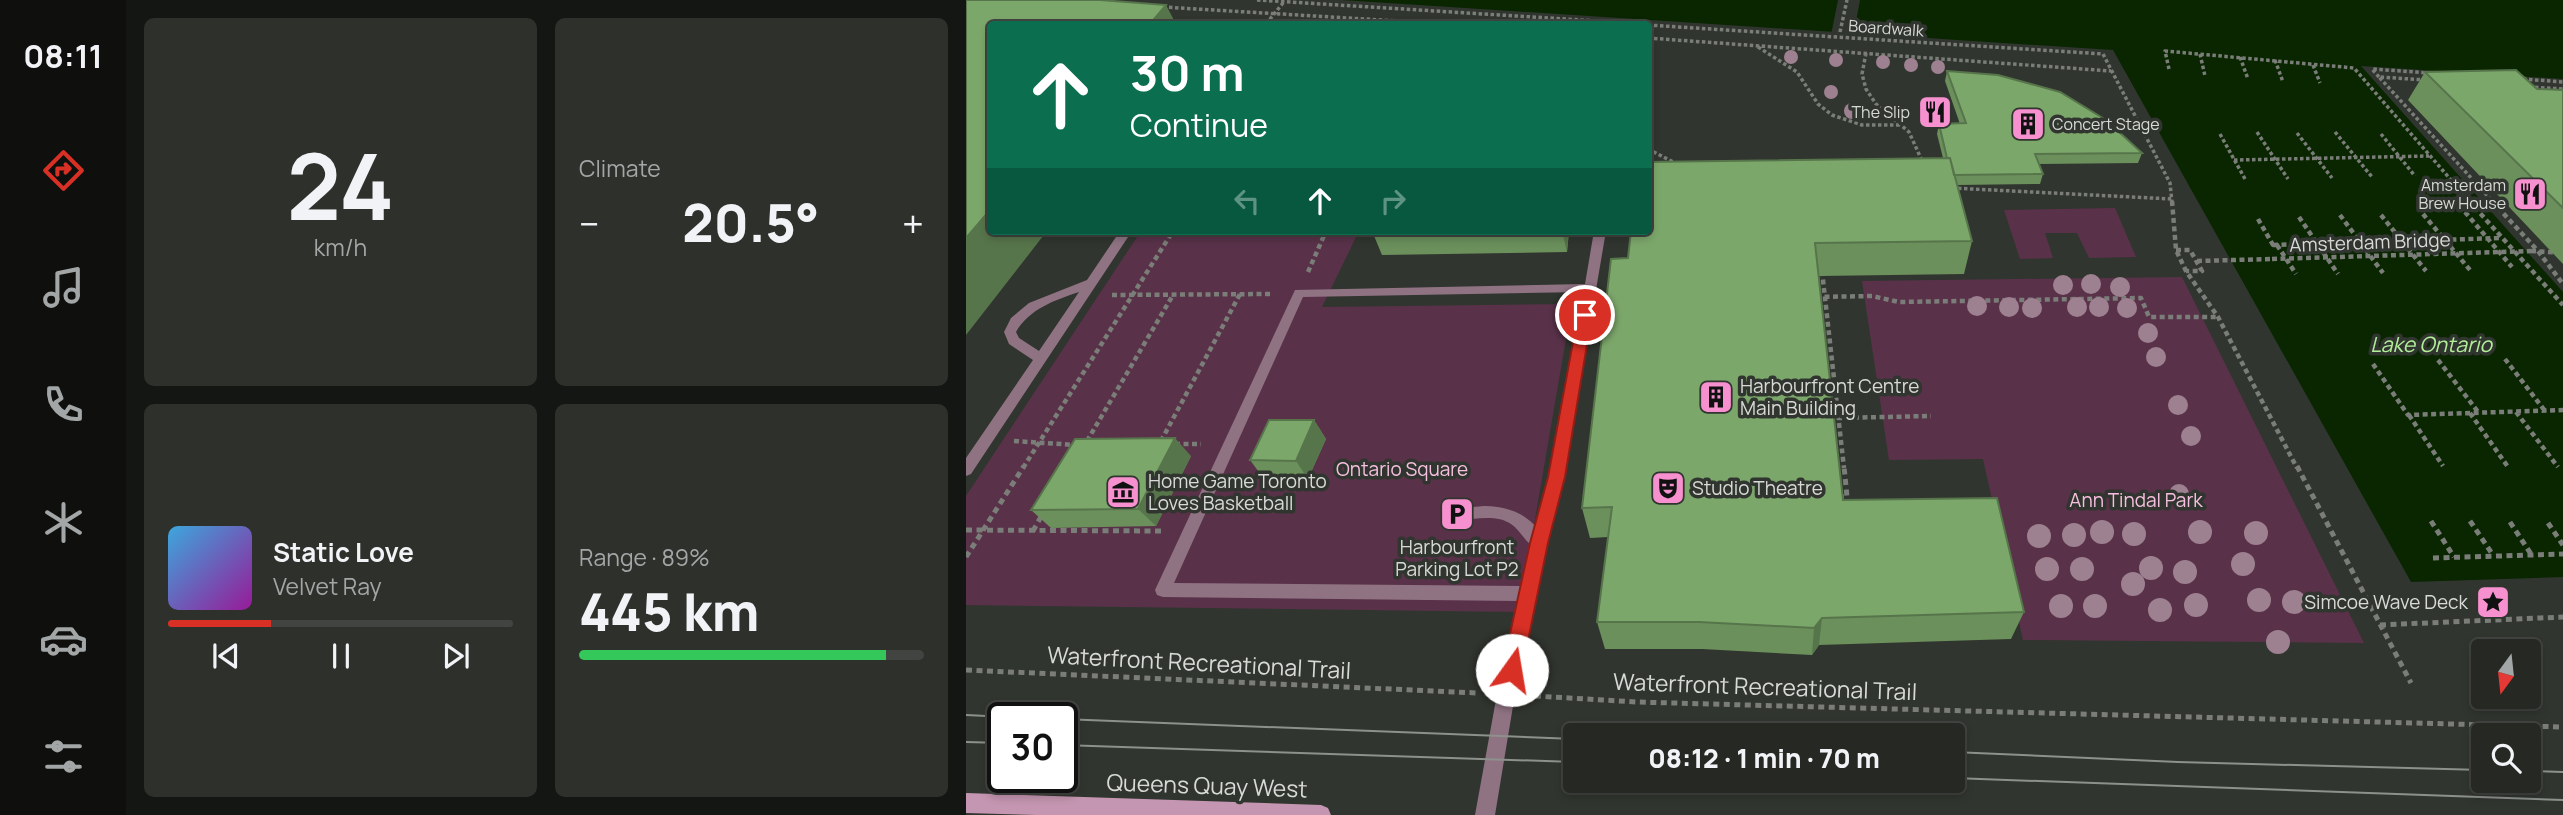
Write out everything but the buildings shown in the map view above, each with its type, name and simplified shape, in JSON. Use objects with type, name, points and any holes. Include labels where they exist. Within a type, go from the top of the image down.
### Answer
[{"type":"main road","name":"Queens Quay West","points":[[966,803],[1321,815]]},
{"type":"street","points":[[966,470],[1123,235]]},
{"type":"street","points":[[1485,815],[1506,694],[1556,477],[1599,235]]},
{"type":"street","points":[[1041,359],[1014,341],[1010,332],[1014,320],[1031,307],[1093,282]]},
{"type":"street","points":[[1529,594],[1164,590],[1299,293],[1590,288]]},
{"type":"street","points":[[1457,514],[1505,512],[1526,524],[1539,543]]},
{"type":"path","name":"Boardwalk","points":[[1257,0],[1584,21]]},
{"type":"path","points":[[1840,32],[1847,0]]},
{"type":"path","points":[[1268,21],[1283,2]]},
{"type":"path","points":[[1157,7],[1392,21]]},
{"type":"path","name":"Boardwalk","points":[[1652,25],[2103,54],[2112,71]]},
{"type":"path","points":[[1652,38],[2112,71],[2170,183],[2176,250],[2186,271],[2218,317],[2411,683]]},
{"type":"path","points":[[1755,45],[1797,72],[1818,104],[1832,115],[1862,125],[1902,125]]},
{"type":"path","points":[[2169,69],[2165,51],[2354,68],[2563,305]]},
{"type":"path","points":[[1866,53],[1862,74],[1866,89],[1876,104],[1909,132],[1925,166]]},
{"type":"path","points":[[2200,54],[2205,76]]},
{"type":"path","points":[[2240,57],[2248,79]]},
{"type":"path","points":[[2275,61],[2283,82]]},
{"type":"path","points":[[2313,65],[2320,83]]},
{"type":"path","points":[[2440,74],[2372,69],[2538,251],[2563,284]]},
{"type":"path","points":[[2379,77],[2432,80]]},
{"type":"path","points":[[2522,79],[2563,82]]},
{"type":"path","points":[[2527,86],[2563,89]]},
{"type":"path","points":[[2553,88],[2563,97]]},
{"type":"path","points":[[2257,132],[2288,179]]},
{"type":"path","points":[[2335,132],[2372,177]]},
{"type":"path","points":[[2297,133],[2332,178]]},
{"type":"path","points":[[2220,134],[2245,179]]},
{"type":"path","points":[[2381,134],[2415,176]]},
{"type":"path","points":[[1652,151],[1681,166]]},
{"type":"path","points":[[2234,160],[2429,156]]},
{"type":"path","points":[[1948,188],[2172,199]]},
{"type":"path","points":[[2465,212],[2512,267]]},
{"type":"path","points":[[2423,214],[2470,270]]},
{"type":"path","points":[[2340,215],[2383,273]]},
{"type":"path","points":[[2381,215],[2426,271]]},
{"type":"path","points":[[2299,217],[2338,274]]},
{"type":"path","points":[[2258,219],[2273,245],[2502,238]]},
{"type":"path","points":[[966,557],[1170,235]]},
{"type":"path","points":[[1085,295],[1299,293],[1324,235]]},
{"type":"path","points":[[2277,245],[2296,274]]},
{"type":"path","points":[[2176,250],[2190,250],[2202,271],[2186,271]]},
{"type":"path","name":"Amsterdam Bridge","points":[[2197,261],[2531,251],[2563,253]]},
{"type":"path","points":[[1822,270],[1847,497],[1836,497]]},
{"type":"path","points":[[1084,445],[1174,294]]},
{"type":"path","points":[[1230,444],[1160,444],[1240,294]]},
{"type":"path","points":[[1816,297],[1872,296],[1899,302],[2141,298],[2149,317],[2218,317]]},
{"type":"path","points":[[2505,359],[2545,411]]},
{"type":"path","points":[[2438,360],[2477,413]]},
{"type":"path","points":[[2373,364],[2443,466]]},
{"type":"path","points":[[2408,415],[2563,410]]},
{"type":"path","points":[[2516,412],[2558,467]]},
{"type":"path","points":[[2470,413],[2508,467]]},
{"type":"path","points":[[1837,418],[1931,416]]},
{"type":"path","points":[[991,434],[1037,444],[1097,445]]},
{"type":"path","points":[[1033,531],[1046,509]]},
{"type":"path","points":[[2431,520],[2455,557]]},
{"type":"path","points":[[2470,521],[2493,556]]},
{"type":"path","points":[[2510,522],[2532,555]]},
{"type":"path","points":[[2548,523],[2563,545]]},
{"type":"path","points":[[966,530],[1191,531]]},
{"type":"path","points":[[2433,558],[2563,554]]},
{"type":"path","points":[[2379,625],[2563,617]]},
{"type":"path","name":"Waterfront Recreational Trail","points":[[966,670],[1636,702],[2563,727]]},
{"type":"green space","points":[[2115,208],[2136,257],[2089,258],[2077,233],[2045,233],[2053,258],[2020,259],[2004,210]]},
{"type":"green space","name":"Ontario Square","points":[[1138,235],[1357,235],[1322,307],[1572,304],[1519,612],[966,605],[966,496]]},
{"type":"green space","name":"Ann Tindal Park","points":[[2182,277],[2364,643],[2023,640],[1983,459],[1889,460],[1862,281]]},
{"type":"water","name":"Lake Ontario","points":[[1342,0],[2563,0],[2563,79],[2361,66],[2563,292],[2563,577],[2411,582],[2113,50]]},
{"type":"pier","points":[[1838,0],[1860,0],[1853,37],[1831,35]]},
{"type":"tram line","points":[[966,715],[987,716]]},
{"type":"tram line","points":[[1078,720],[1563,739]]},
{"type":"tram line","points":[[966,742],[987,743]]},
{"type":"tram line","points":[[1078,746],[1563,762]]},
{"type":"tram line","points":[[1965,753],[2178,762],[2471,770]]},
{"type":"tram line","points":[[2541,771],[2563,772]]},
{"type":"tram line","points":[[1965,778],[2563,800]]},
{"type":"place","name":"The Slip","points":[[1935,112]]},
{"type":"place","name":"Concert Stage","points":[[2028,124]]},
{"type":"place","name":"Amsterdam Brew House","points":[[2530,194]]},
{"type":"place","name":"Harbourfront Centre Main Building","points":[[1716,397]]},
{"type":"place","name":"Studio Theatre","points":[[1668,488]]},
{"type":"place","name":"Home Game Toronto Loves Basketball","points":[[1123,492]]},
{"type":"place","name":"Harbourfront Parking Lot P2","points":[[1457,514]]},
{"type":"place","name":"Simcoe Wave Deck","points":[[2493,602]]},
{"type":"route","points":[[1512,670],[1556,477],[1585,315]]}]
